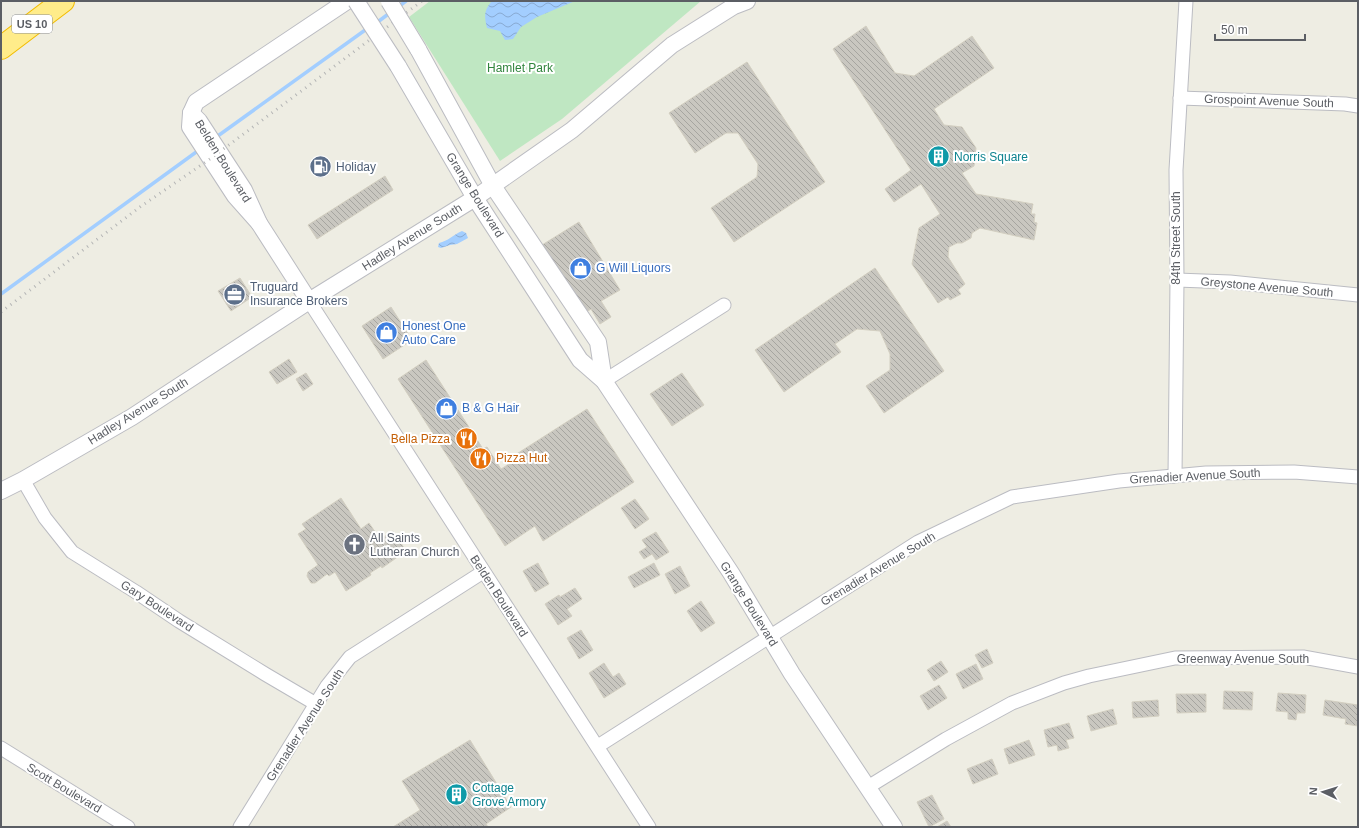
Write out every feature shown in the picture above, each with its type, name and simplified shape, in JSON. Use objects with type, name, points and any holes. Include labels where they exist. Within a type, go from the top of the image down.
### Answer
[{"type":"highway","name":"US 10","points":[[1,48],[63,1]]},
{"type":"street","name":"Belden Boulevard","points":[[347,1],[196,102],[191,113],[190,127],[235,196],[259,223],[649,827]]},
{"type":"street","name":"Grange Boulevard","points":[[356,1],[398,66],[475,198],[580,360],[604,380],[731,573],[792,674],[894,827]]},
{"type":"street","name":"Grange Boulevard","points":[[389,1],[418,49],[493,186],[598,342],[604,380]]},
{"type":"street","name":"Hadley Avenue South","points":[[1,491],[23,480],[132,417],[309,301],[475,198],[572,130],[672,45],[734,6],[747,1]]},
{"type":"street","name":"84th Street South","points":[[1175,476],[1177,280],[1176,170],[1186,1]]},
{"type":"street","name":"Grospoint Avenue South","points":[[1180,98],[1345,104],[1358,106]]},
{"type":"street","name":"Greystone Avenue South","points":[[1177,280],[1230,282],[1358,295]]},
{"type":"street","points":[[604,380],[724,305]]},
{"type":"street","name":"Grenadier Avenue South","points":[[598,746],[918,542],[1012,497],[1119,481],[1206,473],[1294,472],[1358,477]]},
{"type":"street","name":"Gary Boulevard","points":[[23,480],[45,518],[72,552],[179,621],[316,704]]},
{"type":"street","name":"Grenadier Avenue South","points":[[240,827],[327,686],[350,657],[483,572]]},
{"type":"street","name":"Greenway Avenue South","points":[[868,787],[946,739],[1012,703],[1064,683],[1089,676],[1175,658],[1303,656],[1358,666]]},
{"type":"street","name":"Scott Boulevard","points":[[1,748],[128,827]]},
{"type":"green space","name":"Hamlet Park","points":[[430,1],[701,1],[562,119],[500,161],[409,17]]},
{"type":"water","points":[[492,1],[575,1],[537,17],[521,27],[513,39],[505,40],[500,31],[487,28],[485,13],[487,7]]},
{"type":"water","points":[[462,231],[466,233],[468,238],[457,244],[441,248],[438,247],[439,243]]},
{"type":"building","name":"Norris Square","points":[[866,26],[895,73],[914,76],[972,36],[994,68],[934,109],[944,125],[962,127],[976,148],[974,166],[962,173],[976,194],[1033,204],[1031,214],[1035,214],[1034,222],[1037,223],[1034,240],[980,228],[972,233],[971,238],[962,243],[957,243],[949,247],[948,257],[965,284],[958,290],[961,294],[950,300],[948,297],[938,303],[912,264],[919,228],[940,214],[921,184],[894,202],[885,189],[911,170],[833,49]]},
{"type":"building","points":[[747,62],[825,182],[734,242],[711,208],[757,177],[758,164],[738,133],[726,133],[695,153],[669,113]]},
{"type":"building","points":[[385,176],[393,190],[317,239],[308,225]]},
{"type":"building","name":"G Will Liquors","points":[[579,222],[620,290],[601,301],[611,317],[600,324],[591,309],[583,314],[542,245]]},
{"type":"building","points":[[875,268],[944,371],[884,413],[866,386],[890,370],[890,354],[880,331],[857,329],[835,344],[841,352],[784,392],[755,350]]},
{"type":"building","name":"Truguard Insurance Brokers","points":[[240,278],[252,297],[231,311],[218,291]]},
{"type":"building","name":"Honest One Auto Care","points":[[391,307],[412,340],[383,359],[362,326]]},
{"type":"building","points":[[289,359],[297,372],[277,384],[269,372]]},
{"type":"building","points":[[426,360],[483,449],[487,447],[501,469],[517,459],[515,455],[587,409],[634,482],[543,541],[535,526],[505,546],[398,379]]},
{"type":"building","points":[[306,373],[313,384],[303,391],[296,379]]},
{"type":"building","points":[[682,373],[704,405],[672,426],[650,394]]},
{"type":"building","name":"All Saints Lutheran Church","points":[[341,498],[361,529],[369,523],[380,539],[393,531],[406,551],[382,568],[381,566],[370,573],[371,575],[346,591],[335,572],[329,576],[327,574],[315,583],[311,583],[307,576],[308,572],[318,565],[298,534],[306,529],[302,524]]},
{"type":"building","points":[[635,499],[649,519],[635,529],[621,508]]},
{"type":"building","points":[[656,532],[669,552],[656,560],[652,554],[644,559],[639,552],[647,547],[642,540]]},
{"type":"building","points":[[538,563],[549,584],[535,592],[523,571]]},
{"type":"building","points":[[654,563],[660,575],[634,588],[628,577]]},
{"type":"building","points":[[680,566],[690,586],[675,594],[665,574]]},
{"type":"building","points":[[575,588],[582,599],[567,609],[572,616],[558,625],[545,604],[559,595],[560,597]]},
{"type":"building","points":[[701,601],[715,623],[701,632],[687,611]]},
{"type":"building","points":[[581,630],[593,650],[579,659],[567,638]]},
{"type":"building","points":[[987,649],[993,663],[982,668],[975,655]]},
{"type":"building","points":[[941,661],[948,672],[934,681],[927,670]]},
{"type":"building","points":[[604,663],[613,677],[619,673],[626,684],[604,698],[589,673]]},
{"type":"building","points":[[976,664],[983,679],[963,689],[956,674]]},
{"type":"building","points":[[939,685],[947,698],[928,710],[920,696]]},
{"type":"building","points":[[1224,691],[1253,692],[1252,710],[1223,709]]},
{"type":"building","points":[[1278,693],[1306,695],[1305,713],[1297,713],[1296,720],[1288,719],[1288,712],[1276,711]]},
{"type":"building","points":[[1176,694],[1206,694],[1206,712],[1177,713]]},
{"type":"building","points":[[1158,700],[1159,716],[1133,718],[1132,702]]},
{"type":"building","points":[[1325,700],[1358,705],[1358,726],[1345,724],[1346,719],[1323,715]]},
{"type":"building","points":[[1113,709],[1117,724],[1091,731],[1087,716]]},
{"type":"building","points":[[1069,723],[1074,738],[1066,740],[1069,748],[1058,751],[1057,745],[1048,747],[1044,730]]},
{"type":"building","name":"Cottage Grove Armory","points":[[470,740],[511,807],[486,824],[488,827],[393,827],[420,810],[402,781]]},
{"type":"building","points":[[1029,740],[1035,755],[1009,764],[1004,749]]},
{"type":"building","points":[[992,759],[998,774],[973,784],[967,769]]},
{"type":"building","points":[[932,795],[944,819],[929,827],[917,802]]},
{"type":"building","points":[[947,821],[951,827],[937,827]]},
{"type":"waterway","points":[[398,7],[406,1]]},
{"type":"waterway","points":[[375,24],[391,12]]},
{"type":"waterway","points":[[215,138],[368,28]]},
{"type":"waterway","points":[[1,294],[199,150]]},
{"type":"railway","points":[[1,312],[140,207],[210,159],[422,1]]},
{"type":"place","name":"Norris Square","points":[[939,157]]},
{"type":"place","name":"Holiday","points":[[320,167]]},
{"type":"place","name":"G Will Liquors","points":[[581,268]]},
{"type":"place","name":"Truguard Insurance Brokers","points":[[235,294]]},
{"type":"place","name":"Honest One Auto Care","points":[[387,333]]},
{"type":"place","name":"B & G Hair","points":[[446,408]]},
{"type":"place","name":"Bella Pizza","points":[[466,439]]},
{"type":"place","name":"Pizza Hut","points":[[481,458]]},
{"type":"place","name":"All Saints Lutheran Church","points":[[354,545]]},
{"type":"place","name":"Cottage Grove Armory","points":[[457,795]]}]
